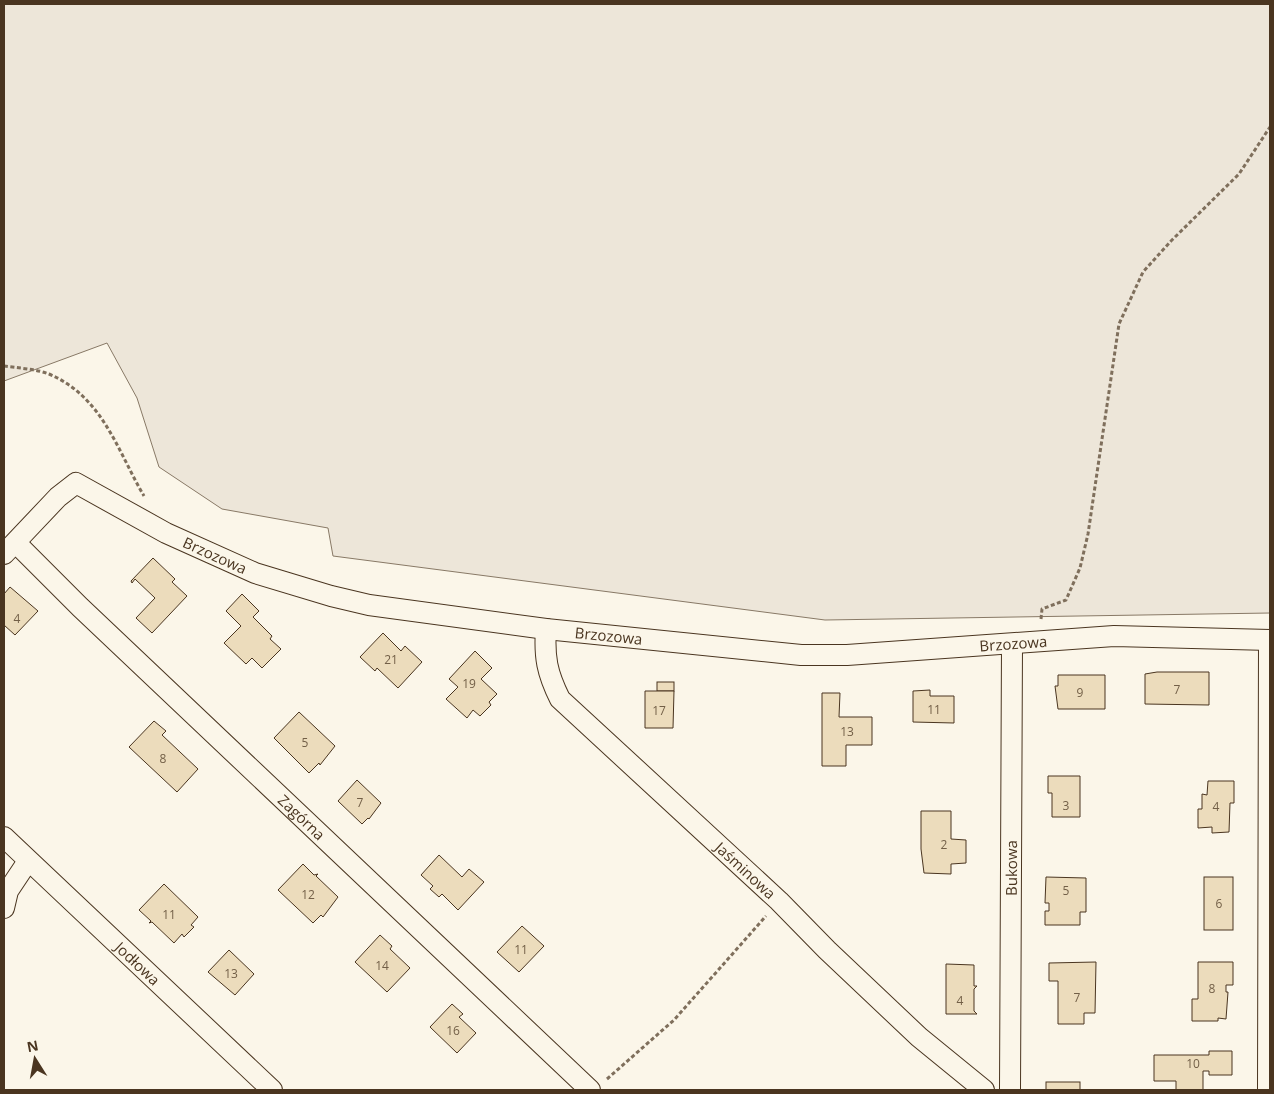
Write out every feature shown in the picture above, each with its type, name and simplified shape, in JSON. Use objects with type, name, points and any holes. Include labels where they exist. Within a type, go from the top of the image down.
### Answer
[{"type":"street","name":"Brzozowa","points":[[10,548],[58,496],[76,483],[166,533],[265,576],[331,596],[369,605],[546,629],[801,655],[847,655],[1012,645],[1114,636],[1270,640]]},
{"type":"street","name":"Zagórna","points":[[10,548],[80,607],[596,1087]]},
{"type":"street","name":"Jaśminowa","points":[[546,629],[544,654],[551,681],[560,699],[779,901],[827,950],[919,1037],[984,1090]]},
{"type":"street","points":[[1268,1090],[1270,640]]},
{"type":"street","name":"Bukowa","points":[[1010,1090],[1012,645]]},
{"type":"street","name":"Jodłowa","points":[[4,837],[272,1090]]},
{"type":"street","points":[[4,908],[8,891],[28,861]]},
{"type":"path","points":[[1038,643],[1042,609],[1066,600],[1080,568],[1088,534],[1119,324],[1143,272],[1171,240],[1238,174],[1270,127]]},
{"type":"path","points":[[4,366],[48,373],[78,389],[110,428],[147,501]]},
{"type":"path","points":[[596,1087],[674,1020],[779,901]]},
{"type":"shaded area","points":[[4,4],[1270,4],[1270,613],[825,620],[333,556],[328,528],[222,509],[159,467],[137,398],[107,343],[4,381]]},
{"type":"building","points":[[153,558],[175,579],[172,582],[187,596],[152,633],[136,618],[155,598],[135,579],[132,583],[131,581]]},
{"type":"building","points":[[10,587],[38,611],[15,635],[4,625],[4,594]]},
{"type":"building","points":[[242,594],[259,611],[253,617],[272,636],[270,639],[281,649],[262,668],[252,658],[246,664],[224,643],[241,626],[226,611]]},
{"type":"building","points":[[383,633],[401,651],[405,646],[422,662],[398,688],[377,668],[375,671],[360,657]]},
{"type":"building","points":[[475,651],[492,668],[481,679],[497,694],[489,702],[491,705],[480,716],[473,710],[467,718],[446,699],[458,687],[449,679]]},
{"type":"building","points":[[1157,672],[1209,672],[1209,705],[1145,704],[1145,674]]},
{"type":"building","points":[[1058,675],[1105,675],[1105,709],[1058,709],[1055,686],[1058,686]]},
{"type":"building","points":[[657,682],[674,682],[674,691],[657,691]]},
{"type":"building","points":[[930,690],[930,696],[954,696],[954,723],[913,722],[913,691]]},
{"type":"building","points":[[645,691],[674,691],[673,728],[645,728]]},
{"type":"building","points":[[822,693],[840,693],[839,717],[872,717],[872,745],[846,745],[846,766],[822,766]]},
{"type":"building","points":[[299,712],[335,746],[320,765],[319,763],[309,773],[274,738]]},
{"type":"building","points":[[154,721],[166,731],[162,735],[198,769],[177,792],[129,747]]},
{"type":"building","points":[[1048,776],[1080,776],[1080,817],[1052,817],[1052,793],[1048,793]]},
{"type":"building","points":[[357,780],[381,803],[369,819],[362,824],[338,801]]},
{"type":"building","points":[[1208,781],[1234,781],[1234,803],[1230,803],[1229,832],[1212,833],[1212,827],[1198,828],[1198,809],[1202,809],[1202,794],[1207,795]]},
{"type":"building","points":[[921,811],[951,811],[951,839],[966,840],[966,863],[951,864],[951,874],[924,873],[921,849]]},
{"type":"building","points":[[439,855],[462,877],[469,869],[484,882],[458,910],[442,894],[439,897],[430,889],[433,886],[421,875]]},
{"type":"building","points":[[303,864],[314,875],[318,874],[316,876],[338,897],[323,917],[321,915],[313,923],[278,890]]},
{"type":"building","points":[[1046,877],[1086,878],[1086,912],[1080,912],[1080,925],[1045,925],[1045,911],[1049,911],[1049,903],[1045,903]]},
{"type":"building","points":[[1204,877],[1233,877],[1233,930],[1204,930]]},
{"type":"building","points":[[164,884],[198,917],[191,925],[194,927],[184,937],[182,934],[174,943],[152,922],[149,923],[151,921],[139,910]]},
{"type":"building","points":[[522,926],[544,946],[519,972],[497,952]]},
{"type":"building","points":[[380,935],[392,946],[390,949],[410,968],[387,992],[355,962]]},
{"type":"building","points":[[229,950],[254,974],[235,995],[208,972]]},
{"type":"building","points":[[1096,962],[1095,1013],[1084,1013],[1084,1024],[1058,1024],[1058,981],[1049,981],[1049,963]]},
{"type":"building","points":[[1198,962],[1233,962],[1233,985],[1226,985],[1226,992],[1228,992],[1226,1019],[1218,1018],[1218,1021],[1192,1021],[1192,999],[1198,999]]},
{"type":"building","points":[[946,964],[974,965],[974,986],[977,986],[974,989],[974,1011],[977,1014],[946,1014]]},
{"type":"building","points":[[452,1004],[463,1014],[459,1017],[476,1033],[457,1053],[430,1027]]},
{"type":"building","points":[[1209,1051],[1232,1051],[1232,1075],[1209,1075],[1209,1071],[1203,1071],[1203,1090],[1176,1090],[1176,1081],[1154,1081],[1154,1055],[1209,1055]]},
{"type":"building","points":[[1046,1082],[1080,1082],[1080,1090],[1046,1090]]}]
